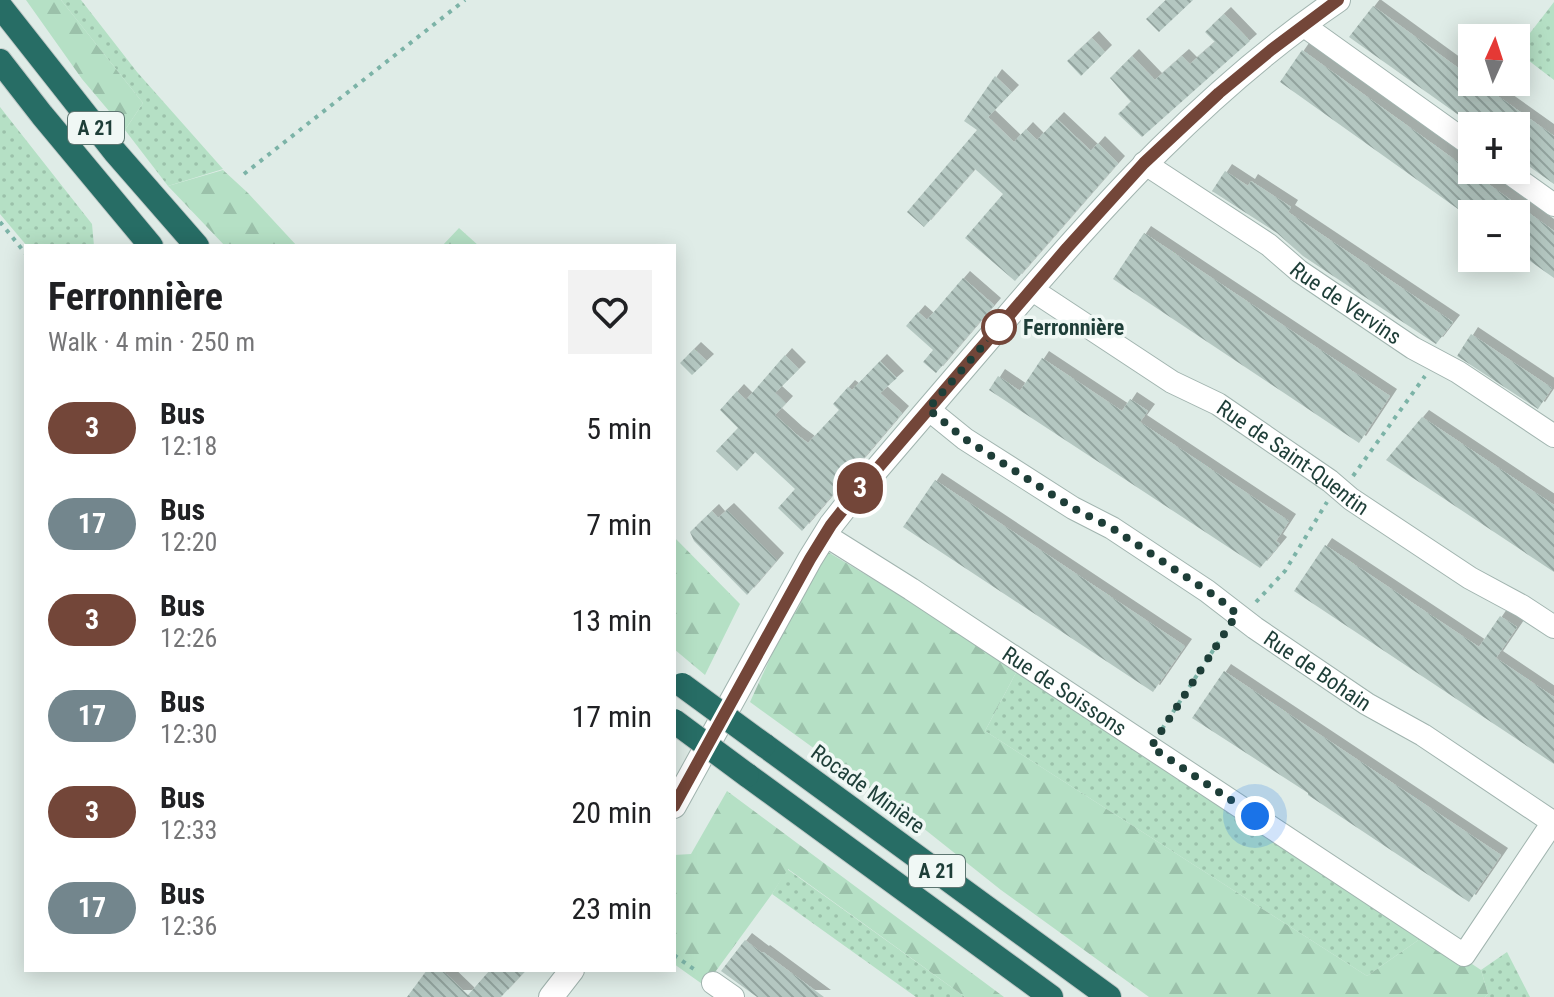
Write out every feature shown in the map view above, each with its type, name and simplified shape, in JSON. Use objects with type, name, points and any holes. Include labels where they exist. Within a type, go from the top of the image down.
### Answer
[{"type":"highway","name":"A 21","points":[[0,6],[106,141],[195,244]]},
{"type":"highway","name":"A 21","points":[[0,61],[149,244]]},
{"type":"highway","name":"Rocade Minière","points":[[678,682],[1109,997]]},
{"type":"highway","name":"A 21","points":[[676,722],[1051,997]]},
{"type":"street","points":[[676,802],[778,615],[825,535],[853,497],[1031,289],[1144,163],[1219,93],[1338,0]]},
{"type":"street","points":[[1303,25],[1458,136]]},
{"type":"street","name":"Rue de Vervins","points":[[1144,163],[1269,245],[1299,271],[1413,348],[1458,372],[1554,436]]},
{"type":"street","points":[[1525,184],[1554,205]]},
{"type":"street","name":"Rue de Saint-Quentin","points":[[1031,289],[1172,382],[1218,404],[1470,578],[1554,627]]},
{"type":"street","name":"Rue de Bohain","points":[[928,409],[965,439],[1073,508],[1112,528],[1218,598],[1239,616],[1367,704],[1423,735],[1554,822]]},
{"type":"street","name":"Rue de Soissons","points":[[825,535],[1464,955],[1554,822]]},
{"type":"street","points":[[551,997],[570,972]]},
{"type":"street","points":[[713,983],[733,997]]},
{"type":"path","points":[[244,174],[465,0]]},
{"type":"path","points":[[0,222],[24,252]]},
{"type":"path","points":[[1151,747],[1239,616],[1285,571],[1339,489],[1435,361]]},
{"type":"path","points":[[676,956],[713,983]]},
{"type":"green space","points":[[26,0],[61,0],[143,103],[125,130],[82,79]]},
{"type":"green space","points":[[61,0],[81,0],[137,72],[223,169],[168,186],[125,130],[143,103]]},
{"type":"green space","points":[[1554,2],[1554,80],[1530,62],[1530,33]]},
{"type":"green space","points":[[0,107],[92,224],[94,244],[25,244],[0,214]]},
{"type":"green space","points":[[223,170],[295,244],[223,244],[168,186]]},
{"type":"green space","points":[[459,228],[477,244],[444,244]]},
{"type":"green space","points":[[676,539],[740,604],[705,675],[676,651]]},
{"type":"green space","points":[[828,552],[1019,667],[985,731],[1367,976],[1427,934],[1481,970],[1488,994],[1485,997],[1149,997],[750,702],[784,628]]},
{"type":"green space","points":[[1019,667],[1427,934],[1367,976],[985,731]]},
{"type":"green space","points":[[727,791],[1004,997],[965,997],[788,869],[705,986],[676,965],[676,855],[691,854]]},
{"type":"green space","points":[[787,869],[965,997],[916,997],[772,894]]},
{"type":"green space","points":[[1507,952],[1530,997],[1485,997],[1488,994],[1481,970]]},
{"type":"building","points":[[1166,0],[1193,0],[1159,32],[1146,19]]},
{"type":"building","points":[[1373,6],[1458,68],[1458,96],[1498,96],[1520,112],[1458,112],[1458,115],[1349,37]]},
{"type":"building","points":[[1224,14],[1250,41],[1142,137],[1118,114],[1131,102],[1110,78],[1132,56],[1155,80],[1182,56],[1190,64],[1215,42],[1205,32]]},
{"type":"building","points":[[1092,38],[1105,52],[1081,76],[1067,61]]},
{"type":"building","points":[[1302,50],[1458,162],[1458,184],[1489,184],[1511,200],[1458,200],[1458,209],[1280,82]]},
{"type":"building","points":[[995,76],[1012,92],[988,117],[1014,142],[1026,129],[1037,140],[1057,119],[1091,151],[1098,143],[1118,163],[1015,281],[965,238],[1003,194],[975,169],[924,227],[907,212],[977,130],[964,121]]},
{"type":"building","points":[[1530,119],[1554,136],[1554,184],[1530,167]]},
{"type":"building","points":[[1225,171],[1248,186],[1251,181],[1291,207],[1288,212],[1453,322],[1436,344],[1318,266],[1277,233],[1212,191]]},
{"type":"building","points":[[1530,214],[1554,231],[1554,278],[1530,261]]},
{"type":"building","points":[[1144,233],[1390,396],[1359,443],[1113,279]]},
{"type":"building","points":[[963,278],[994,305],[936,373],[923,362],[933,350],[906,326],[918,312],[927,320]]},
{"type":"building","points":[[1471,334],[1552,388],[1538,409],[1457,356]]},
{"type":"building","points":[[694,349],[707,361],[692,375],[680,363]]},
{"type":"building","points":[[785,355],[799,369],[775,393],[786,403],[775,415],[808,443],[839,410],[833,404],[848,387],[852,390],[880,361],[897,378],[880,393],[902,413],[802,531],[778,508],[795,489],[755,452],[737,471],[716,451],[738,428],[720,410],[737,391],[746,400]]},
{"type":"building","points":[[1042,358],[1122,411],[1130,399],[1148,411],[1140,422],[1289,521],[1276,541],[1280,544],[1260,568],[989,390],[998,376],[1020,391]]},
{"type":"building","points":[[1422,417],[1554,505],[1554,572],[1386,460]]},
{"type":"building","points":[[935,480],[1185,646],[1153,692],[903,527]]},
{"type":"building","points":[[727,510],[777,560],[747,595],[694,541],[690,532],[712,511],[718,518]]},
{"type":"building","points":[[1325,545],[1479,647],[1500,616],[1517,627],[1496,658],[1554,697],[1554,764],[1294,591]]},
{"type":"building","points":[[1224,671],[1501,855],[1469,902],[1192,718]]},
{"type":"building","points":[[745,940],[824,997],[757,997],[721,971]]},
{"type":"building","points":[[426,972],[444,972],[468,995],[488,972],[524,972],[501,997],[407,997]]},
{"type":"bus line","name":"3","points":[[676,802],[810,559],[853,497],[1144,163],[1219,93],[1338,0]]},
{"type":"place","name":"Ferronnière","points":[[999,327]]},
{"type":"route","points":[[999,327],[928,409],[965,439],[1073,508],[1112,528],[1218,598],[1237,614],[1151,747],[1255,816]]}]
